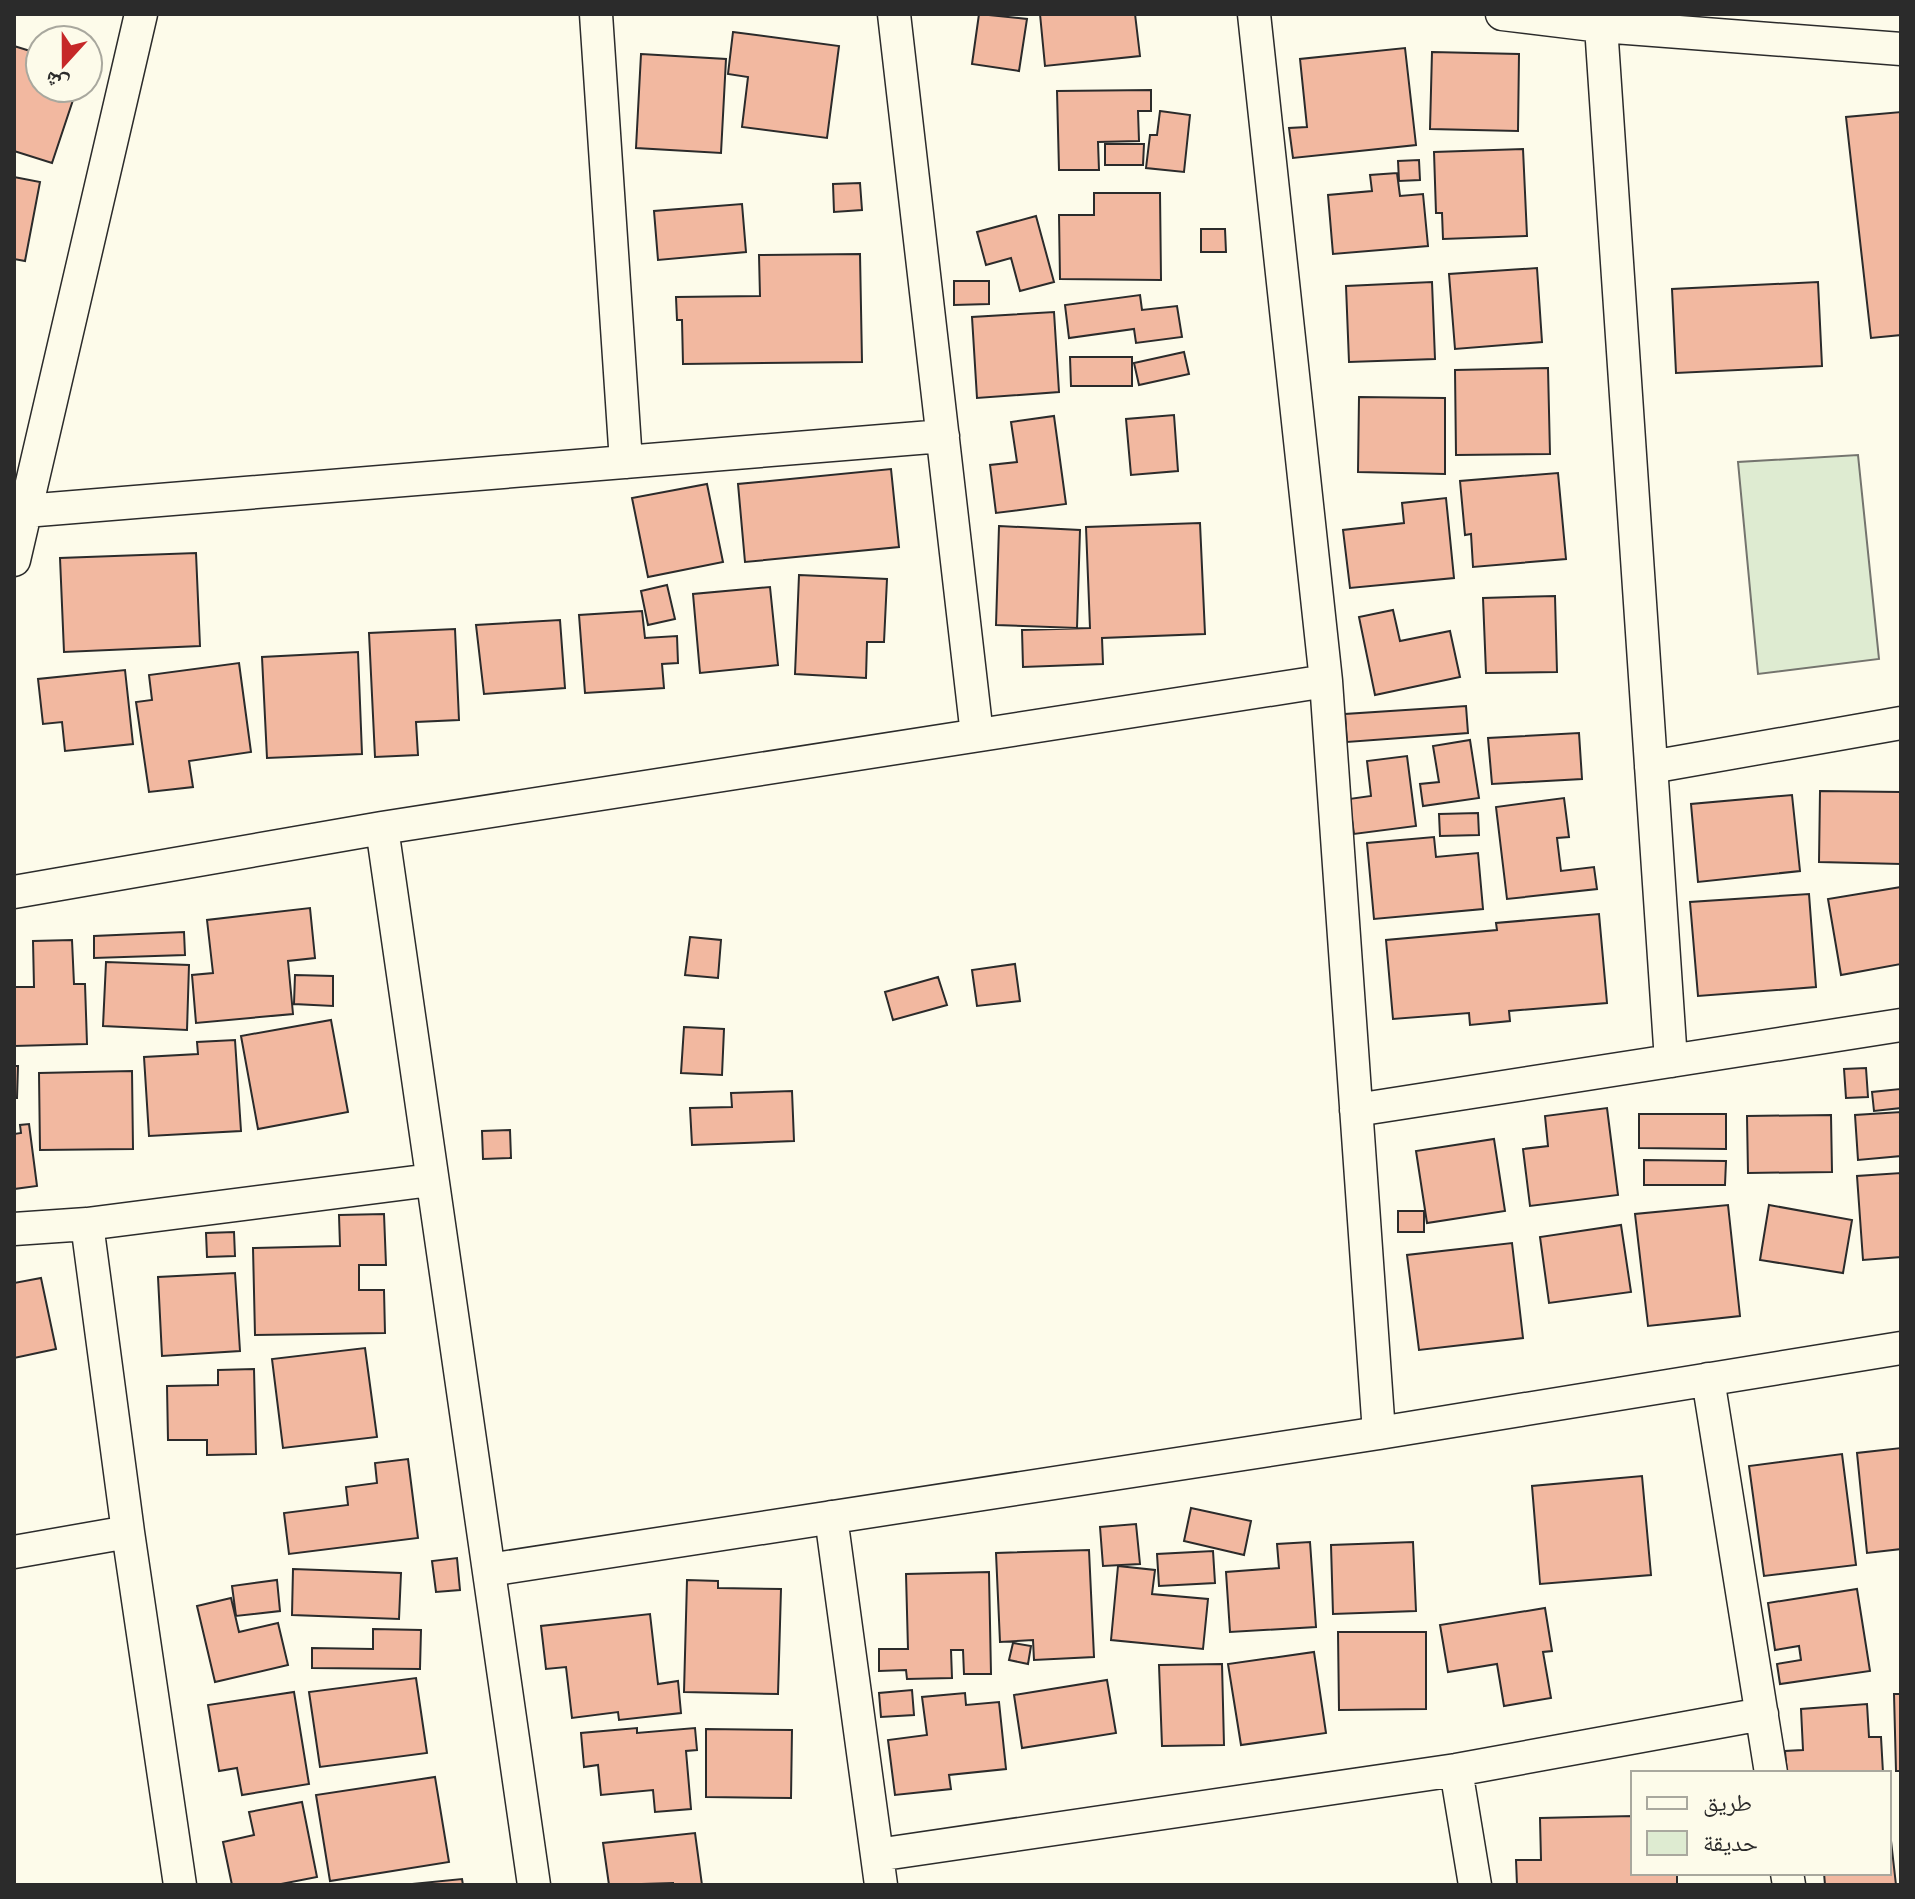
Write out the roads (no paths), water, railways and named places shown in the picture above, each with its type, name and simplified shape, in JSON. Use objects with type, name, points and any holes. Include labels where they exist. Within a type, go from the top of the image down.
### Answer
[{"type":"street","points":[[14,560],[141,14]]},
{"type":"street","points":[[596,14],[626,462]]},
{"type":"street","points":[[894,14],[977,735]]},
{"type":"street","points":[[1254,14],[1326,681],[1379,1433]]},
{"type":"street","points":[[1502,14],[1601,26],[1901,49]]},
{"type":"street","points":[[1601,26],[1671,1061]]},
{"type":"street","points":[[25,511],[943,436]]},
{"type":"street","points":[[14,892],[382,828],[1326,681]]},
{"type":"street","points":[[1651,767],[1901,723]]},
{"type":"street","points":[[382,828],[534,1885]]},
{"type":"street","points":[[1356,1110],[1901,1025]]},
{"type":"street","points":[[14,1229],[87,1224],[431,1180]]},
{"type":"street","points":[[87,1224],[180,1885]]},
{"type":"street","points":[[489,1570],[1379,1433],[1901,1348]]},
{"type":"street","points":[[1708,1379],[1771,1771]]},
{"type":"street","points":[[831,1517],[879,1870],[1762,1714]]},
{"type":"street","points":[[14,1552],[128,1532]]},
{"type":"street","points":[[1456,1770],[1475,1885]]}]
